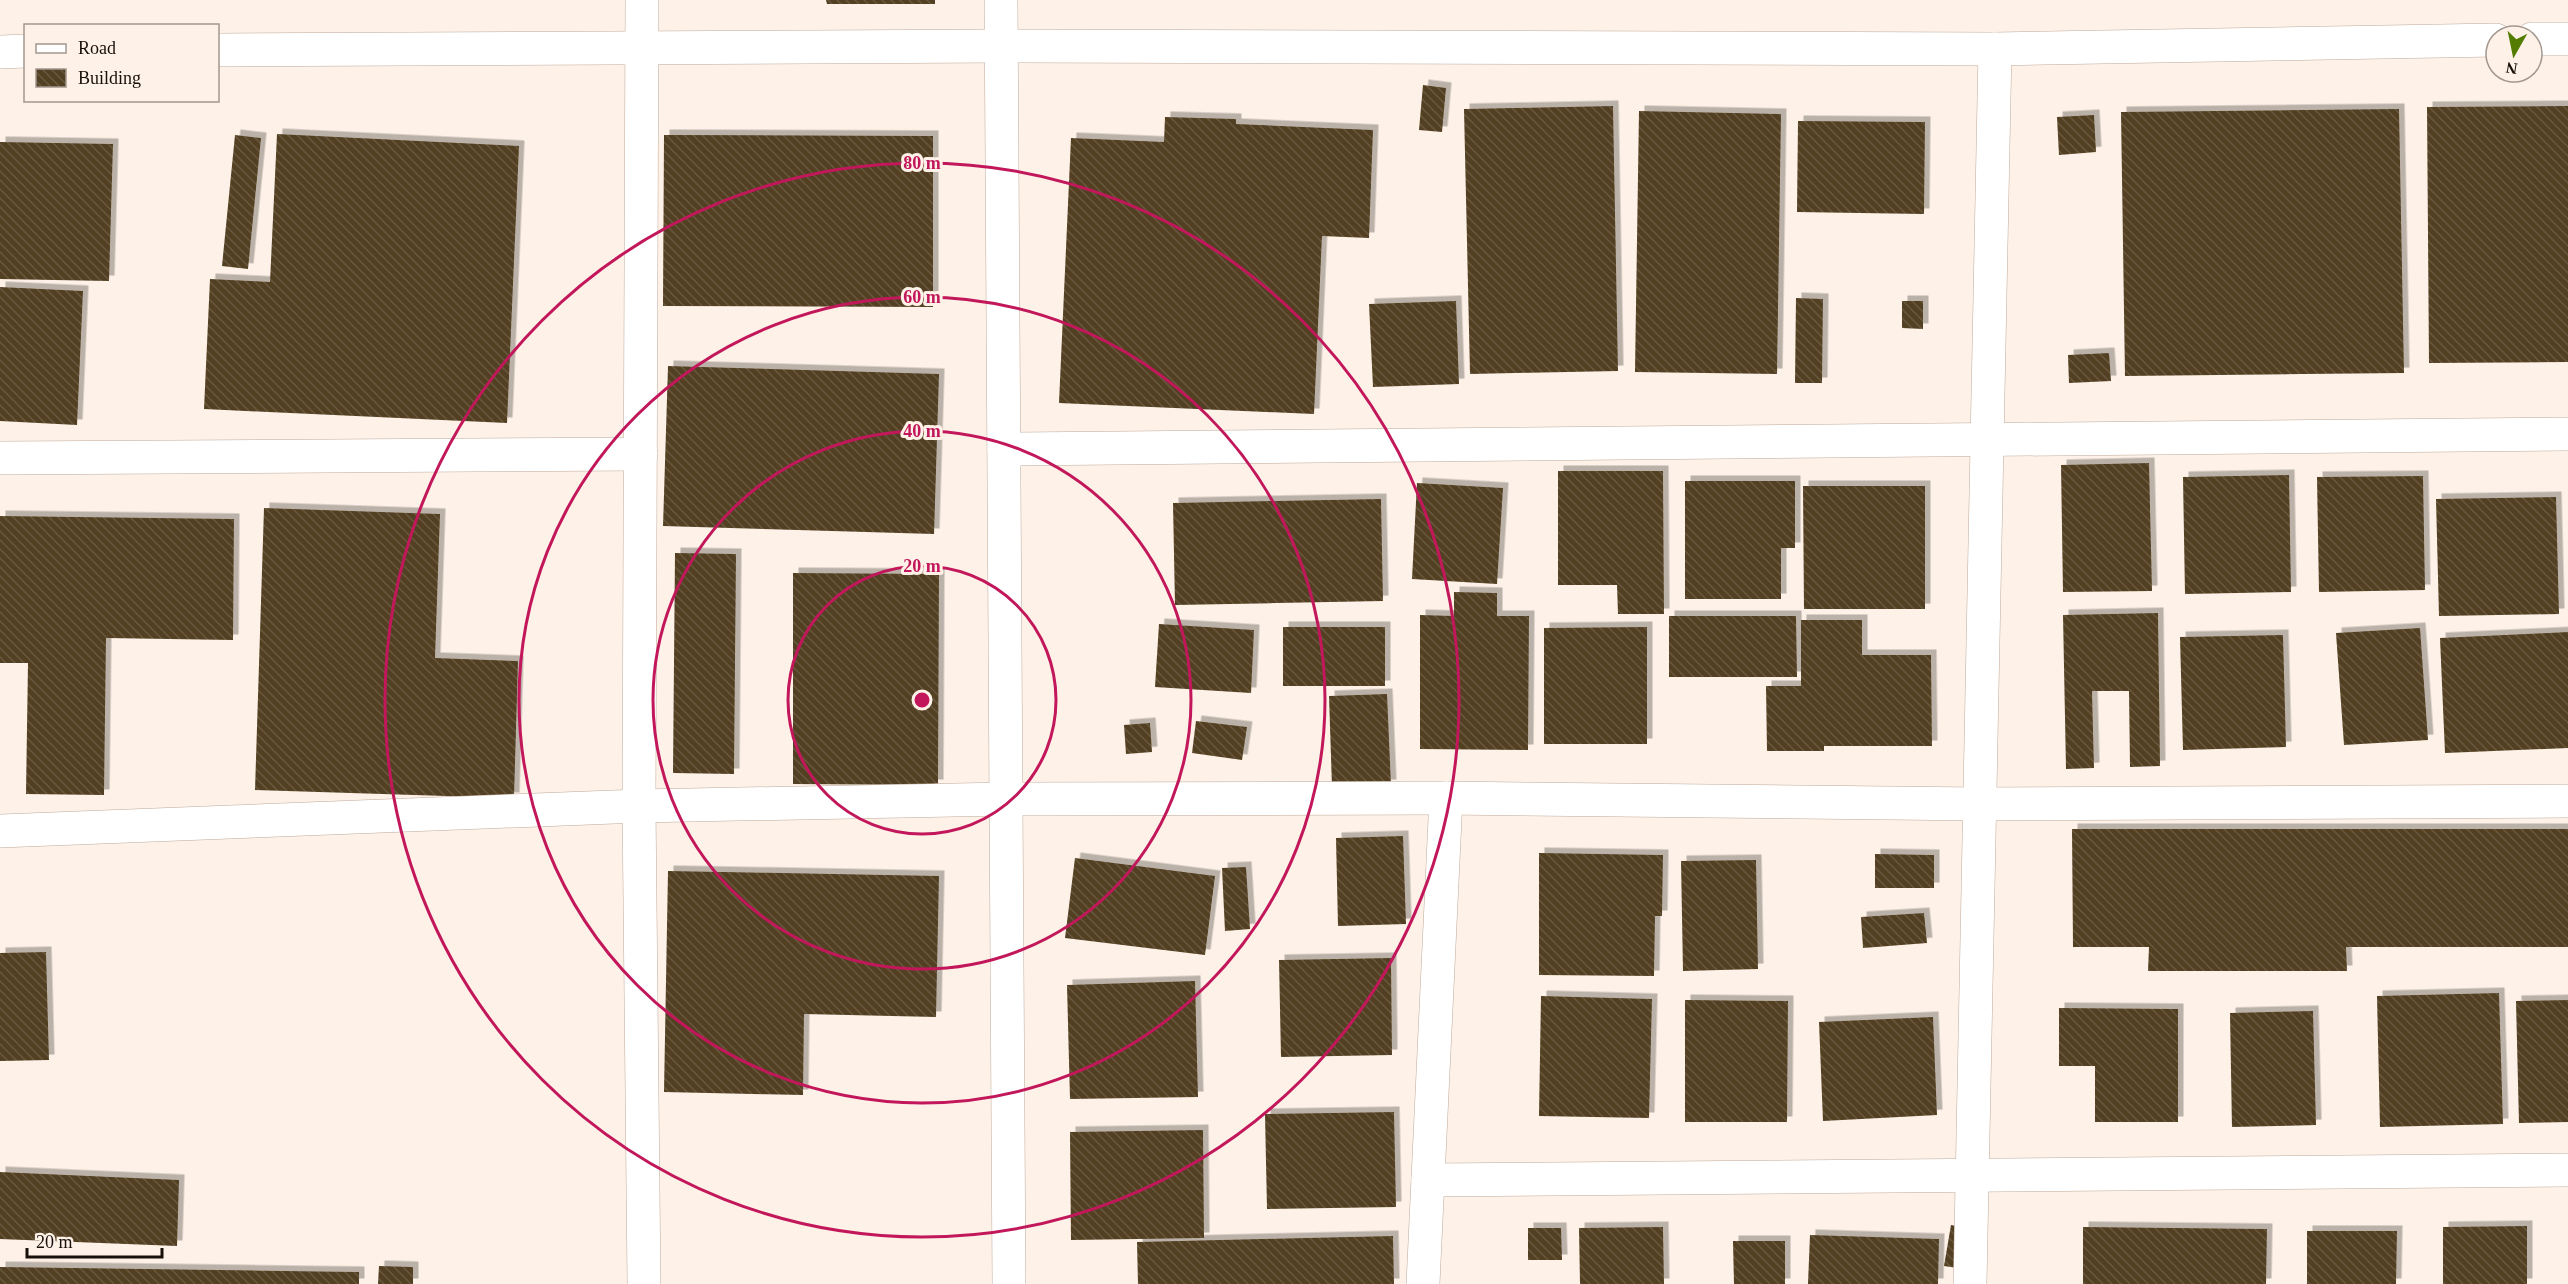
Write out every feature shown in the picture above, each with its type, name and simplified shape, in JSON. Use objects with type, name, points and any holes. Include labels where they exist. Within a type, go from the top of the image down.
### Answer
[{"type":"street","points":[[642,0],[639,806],[644,1284]]},
{"type":"street","points":[[1000,0],[1010,1284]]},
{"type":"street","points":[[2544,39],[2568,39]]},
{"type":"street","points":[[219,50],[1001,46],[1995,49],[2484,40]]},
{"type":"street","points":[[1970,1284],[1995,49]]},
{"type":"street","points":[[0,52],[24,51]]},
{"type":"street","points":[[1004,449],[2568,434]]},
{"type":"street","points":[[0,458],[641,454]]},
{"type":"street","points":[[1423,1284],[1446,798]]},
{"type":"street","points":[[0,831],[639,806],[1006,799],[1446,798],[1979,804],[2568,801]]},
{"type":"street","points":[[1428,1180],[2568,1170]]},
{"type":"building","points":[[826,0],[935,0],[935,4],[827,4]]},
{"type":"building","points":[[1423,85],[1446,88],[1442,132],[1419,130]]},
{"type":"building","points":[[1613,106],[1618,371],[1470,374],[1464,109]]},
{"type":"building","points":[[2568,106],[2568,362],[2429,363],[2427,107]]},
{"type":"building","points":[[2399,109],[2404,373],[2125,376],[2121,112]]},
{"type":"building","points":[[1639,111],[1781,114],[1777,374],[1635,372]]},
{"type":"building","points":[[2094,115],[2096,152],[2059,155],[2057,117]]},
{"type":"building","points":[[1165,117],[1236,119],[1236,124],[1373,130],[1369,238],[1322,236],[1314,414],[1059,403],[1071,138],[1164,142]]},
{"type":"building","points":[[1798,121],[1925,122],[1924,214],[1797,212]]},
{"type":"building","points":[[277,134],[519,146],[507,423],[204,409],[210,279],[270,282]]},
{"type":"building","points":[[235,135],[261,138],[248,269],[222,266]]},
{"type":"building","points":[[664,135],[933,136],[933,307],[663,306]]},
{"type":"building","points":[[0,142],[113,144],[109,281],[0,279]]},
{"type":"building","points":[[0,287],[83,291],[77,425],[0,421]]},
{"type":"building","points":[[1796,298],[1823,299],[1822,383],[1795,383]]},
{"type":"building","points":[[1456,301],[1459,384],[1373,387],[1369,304]]},
{"type":"building","points":[[1902,301],[1923,301],[1923,329],[1902,328]]},
{"type":"building","points":[[2109,353],[2111,381],[2069,383],[2068,355]]},
{"type":"building","points":[[668,366],[939,374],[934,534],[663,526]]},
{"type":"building","points":[[2149,463],[2152,591],[2063,592],[2061,465]]},
{"type":"building","points":[[1558,471],[1663,471],[1664,614],[1618,614],[1617,585],[1558,585]]},
{"type":"building","points":[[2289,475],[2291,592],[2185,594],[2183,477]]},
{"type":"building","points":[[2423,476],[2425,590],[2319,592],[2317,477]]},
{"type":"building","points":[[1685,481],[1795,481],[1795,548],[1781,548],[1781,599],[1685,599]]},
{"type":"building","points":[[1417,483],[1503,488],[1497,584],[1412,579]]},
{"type":"building","points":[[1803,486],[1925,486],[1925,609],[1804,609]]},
{"type":"building","points":[[2556,497],[2559,614],[2439,616],[2436,499]]},
{"type":"building","points":[[1381,499],[1383,601],[1175,605],[1173,503]]},
{"type":"building","points":[[264,508],[440,514],[435,658],[518,661],[514,798],[255,790]]},
{"type":"building","points":[[0,516],[234,519],[233,640],[106,638],[104,795],[26,794],[28,663],[0,663]]},
{"type":"building","points":[[675,553],[736,554],[734,774],[673,773]]},
{"type":"building","points":[[793,573],[939,574],[938,785],[793,784]]},
{"type":"building","points":[[1454,592],[1497,593],[1497,616],[1529,616],[1528,750],[1420,749],[1420,615],[1454,616]]},
{"type":"building","points":[[2158,613],[2160,766],[2130,767],[2129,691],[2092,691],[2094,768],[2066,769],[2063,615]]},
{"type":"building","points":[[1669,616],[1796,616],[1797,677],[1669,677]]},
{"type":"building","points":[[1801,620],[1862,620],[1862,655],[1931,655],[1932,746],[1824,746],[1824,751],[1767,751],[1766,686],[1801,686]]},
{"type":"building","points":[[1159,624],[1254,630],[1251,693],[1155,687]]},
{"type":"building","points":[[1283,627],[1385,627],[1385,686],[1283,686]]},
{"type":"building","points":[[1647,627],[1647,744],[1544,744],[1544,628]]},
{"type":"building","points":[[2420,628],[2428,740],[2344,745],[2336,633]]},
{"type":"building","points":[[2568,632],[2568,748],[2445,753],[2440,638]]},
{"type":"building","points":[[2283,635],[2286,747],[2183,750],[2180,637]]},
{"type":"building","points":[[1387,694],[1391,785],[1332,787],[1329,696]]},
{"type":"building","points":[[1196,721],[1247,727],[1242,760],[1192,753]]},
{"type":"building","points":[[1150,723],[1152,752],[1126,754],[1124,725]]},
{"type":"building","points":[[2072,829],[2568,829],[2568,947],[2346,947],[2347,971],[2148,971],[2149,947],[2073,947]]},
{"type":"building","points":[[1403,836],[1406,924],[1338,926],[1336,838]]},
{"type":"building","points":[[1539,853],[1663,855],[1662,916],[1655,916],[1654,976],[1539,975]]},
{"type":"building","points":[[1875,854],[1934,855],[1934,888],[1875,888]]},
{"type":"building","points":[[1075,858],[1215,876],[1205,955],[1065,938]]},
{"type":"building","points":[[1756,860],[1758,969],[1683,971],[1681,861]]},
{"type":"building","points":[[1246,867],[1250,929],[1225,931],[1222,868]]},
{"type":"building","points":[[668,871],[939,876],[936,1017],[804,1014],[803,1095],[664,1092]]},
{"type":"building","points":[[1924,913],[1927,943],[1863,948],[1861,917]]},
{"type":"building","points":[[46,952],[49,1060],[0,1061],[0,953]]},
{"type":"building","points":[[1391,958],[1392,1055],[1281,1057],[1279,960]]},
{"type":"building","points":[[1195,981],[1198,1097],[1070,1099],[1067,985]]},
{"type":"building","points":[[2499,993],[2503,1124],[2380,1127],[2377,996]]},
{"type":"building","points":[[1541,996],[1652,999],[1649,1118],[1539,1116]]},
{"type":"building","points":[[1685,1000],[1788,1001],[1787,1122],[1685,1122]]},
{"type":"building","points":[[2568,1000],[2568,1122],[2519,1123],[2516,1001]]},
{"type":"building","points":[[2059,1008],[2178,1009],[2178,1122],[2095,1122],[2095,1066],[2059,1066]]},
{"type":"building","points":[[2313,1011],[2316,1125],[2232,1127],[2230,1013]]},
{"type":"building","points":[[1933,1017],[1937,1115],[1823,1121],[1819,1022]]},
{"type":"building","points":[[1394,1112],[1396,1207],[1267,1209],[1265,1114]]},
{"type":"building","points":[[1203,1130],[1204,1238],[1071,1240],[1070,1132]]},
{"type":"building","points":[[0,1172],[179,1180],[177,1246],[0,1239]]},
{"type":"building","points":[[1951,1225],[1971,1229],[1964,1269],[1944,1266]]},
{"type":"building","points":[[2527,1226],[2527,1284],[2443,1284],[2443,1227]]},
{"type":"building","points":[[1663,1227],[1664,1284],[1580,1284],[1579,1228]]},
{"type":"building","points":[[2083,1227],[2267,1229],[2266,1284],[2083,1284]]},
{"type":"building","points":[[1528,1228],[1561,1228],[1562,1260],[1528,1260]]},
{"type":"building","points":[[2307,1231],[2397,1231],[2396,1284],[2307,1284]]},
{"type":"building","points":[[1810,1235],[1939,1239],[1938,1284],[1808,1284]]},
{"type":"building","points":[[1393,1236],[1394,1284],[1138,1284],[1137,1242]]},
{"type":"building","points":[[1733,1241],[1785,1241],[1785,1284],[1734,1284]]},
{"type":"building","points":[[379,1266],[413,1267],[413,1284],[378,1284]]},
{"type":"building","points":[[0,1267],[359,1272],[359,1284],[0,1284]]}]
